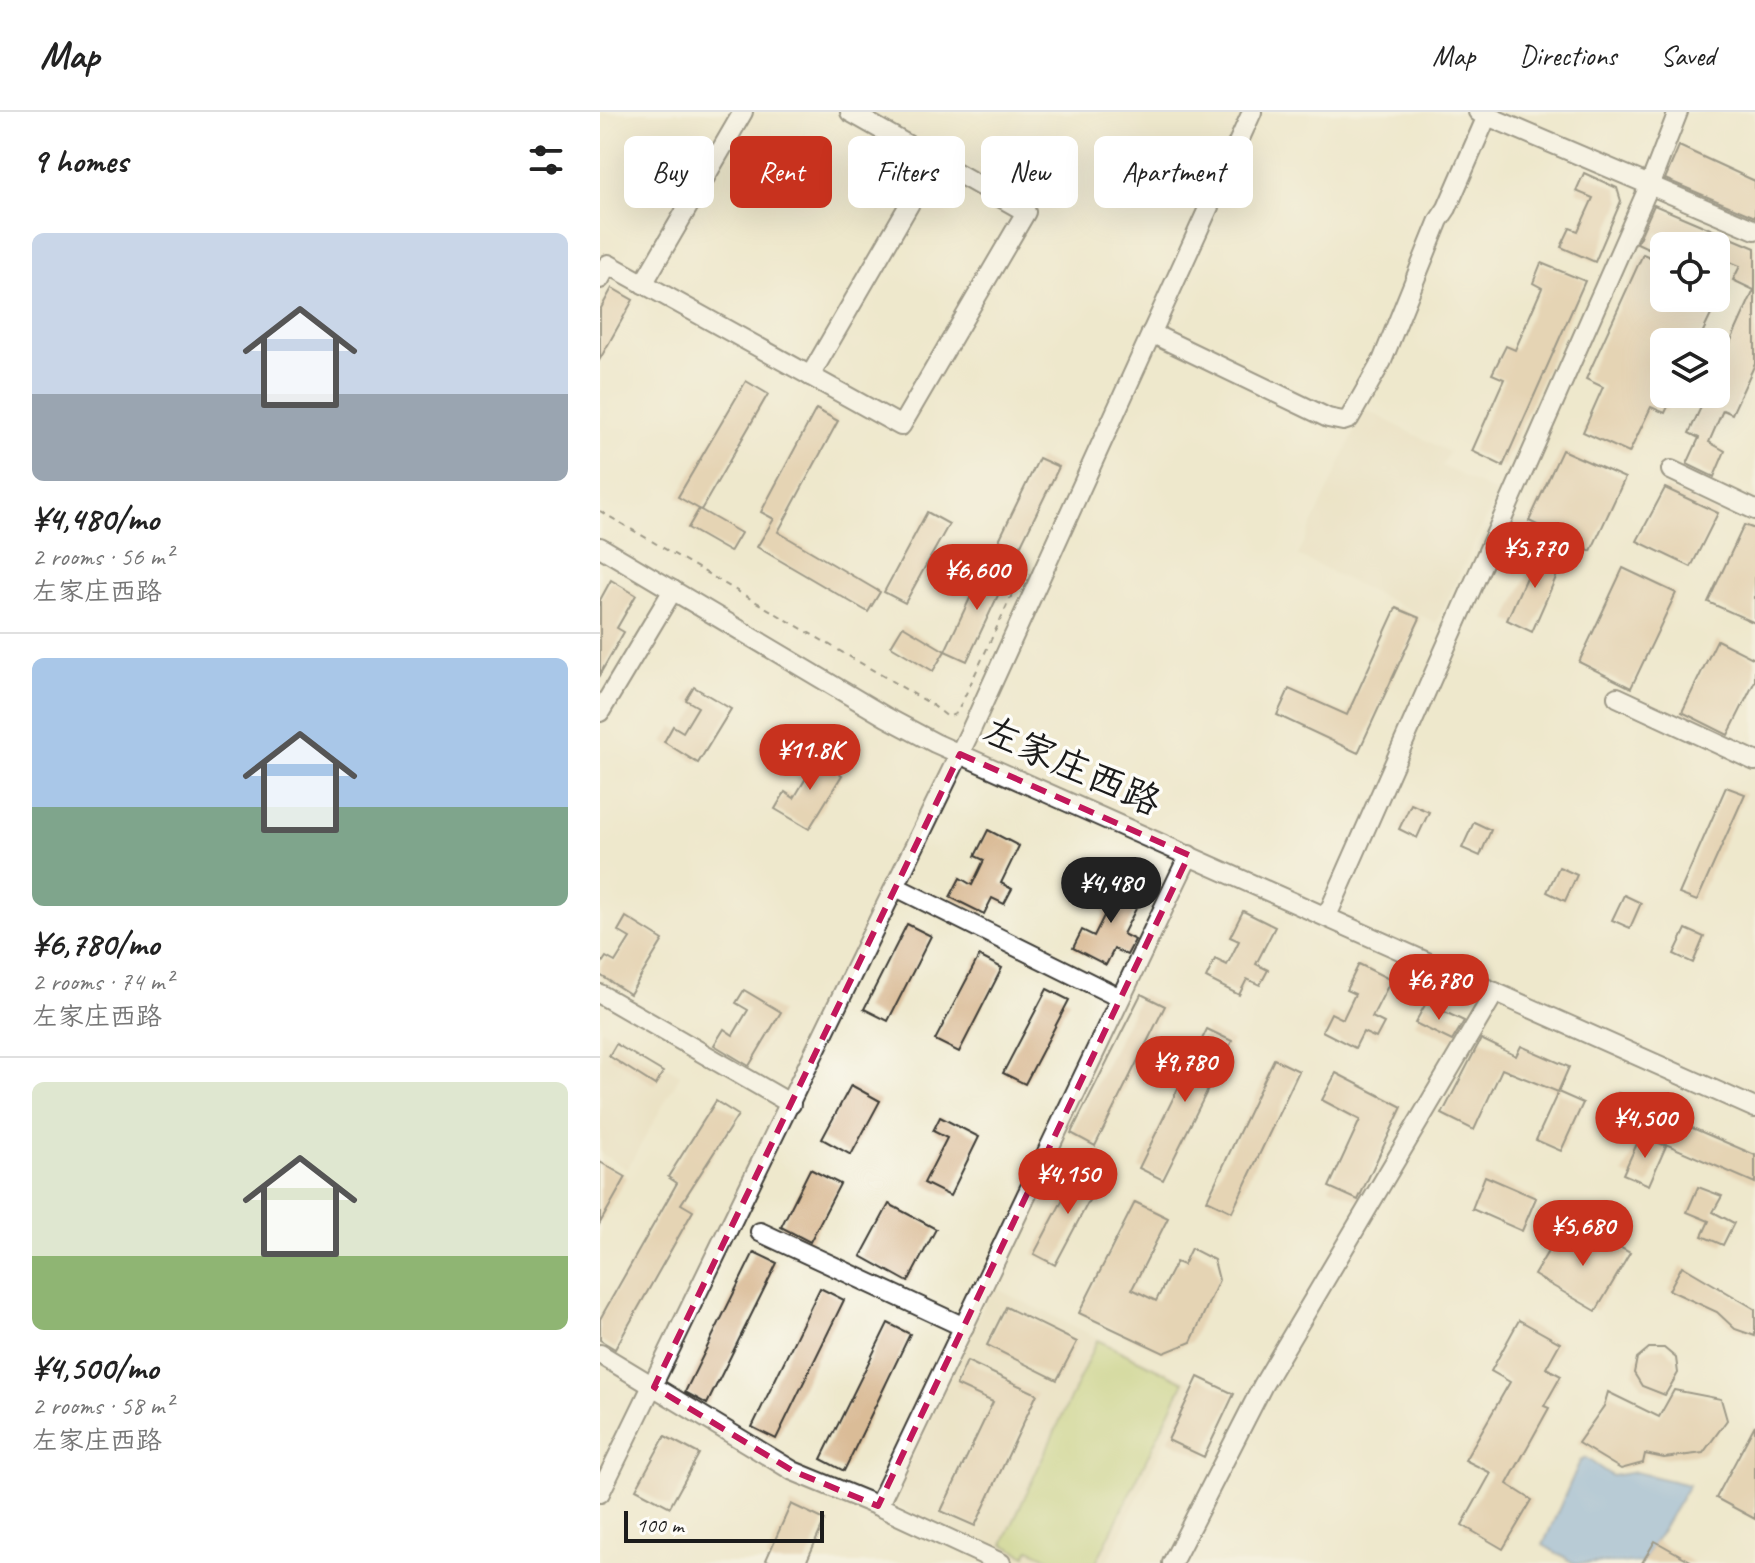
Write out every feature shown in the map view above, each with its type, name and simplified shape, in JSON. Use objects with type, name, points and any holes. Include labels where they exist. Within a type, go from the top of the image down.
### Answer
[{"type":"street","points":[[643,284],[743,112]]},
{"type":"street","points":[[850,112],[892,136]]},
{"type":"street","points":[[600,1493],[960,754],[1252,112]]},
{"type":"street","points":[[1327,916],[1650,184],[1678,112]]},
{"type":"street","points":[[1151,333],[1328,418],[1349,419],[1382,361],[1439,220],[1447,208],[1482,114],[1755,230]]},
{"type":"street","points":[[600,279],[608,264],[901,426],[1026,212],[965,177]]},
{"type":"street","points":[[810,376],[907,208]]},
{"type":"street","points":[[1671,470],[1755,510]]},
{"type":"street","name":"左家庄西路","points":[[600,547],[886,717],[960,754],[1755,1108]]},
{"type":"street","points":[[600,712],[673,590]]},
{"type":"street","points":[[1617,697],[1755,761]]},
{"type":"street","points":[[878,1506],[1189,855]]},
{"type":"street","points":[[896,887],[1120,998]]},
{"type":"street","points":[[1172,1563],[1263,1385],[1495,992]]},
{"type":"street","points":[[600,994],[791,1104]]},
{"type":"street","points":[[760,1232],[964,1327]]},
{"type":"street","points":[[600,1354],[793,1471],[1001,1563]]},
{"type":"path","points":[[600,511],[931,704],[948,717],[957,713],[1022,573]]},
{"type":"highlighted area","points":[[960,754],[1189,855],[878,1506],[793,1471],[654,1387]]},
{"type":"shaded area","points":[[1365,409],[1449,452],[1442,466],[1498,494],[1436,623],[1298,556]]},
{"type":"shaded area","points":[[600,1028],[680,1075],[627,1169],[600,1153]]},
{"type":"shaded area","points":[[993,1287],[1192,1383],[1107,1563],[1025,1563],[890,1503]]},
{"type":"green space","points":[[1097,1340],[1184,1382],[1096,1563],[1059,1563],[1030,1549],[1026,1556],[1003,1544]]},
{"type":"water","points":[[1586,1458],[1612,1476],[1635,1472],[1689,1485],[1642,1563],[1574,1563],[1543,1545],[1580,1461]]},
{"type":"building","points":[[1679,146],[1755,181],[1755,217],[1665,179]]},
{"type":"building","points":[[1584,173],[1617,188],[1621,201],[1595,262],[1561,247],[1570,228],[1578,231],[1593,198],[1576,191]]},
{"type":"building","points":[[1654,205],[1717,232],[1650,232],[1650,249],[1637,243]]},
{"type":"building","points":[[1730,237],[1755,248],[1755,364],[1732,414],[1723,410],[1709,442],[1725,451],[1714,477],[1687,464],[1699,438],[1689,433],[1701,408],[1730,408],[1730,343],[1754,290],[1733,280],[1740,266],[1730,262]]},
{"type":"building","points":[[1643,254],[1650,257],[1650,312],[1712,312],[1705,328],[1650,328],[1651,408],[1629,453],[1583,432],[1603,387],[1586,379]]},
{"type":"building","points":[[1541,263],[1585,281],[1503,466],[1472,451],[1504,379],[1492,374],[1506,346],[1515,350],[1542,288],[1533,283]]},
{"type":"building","points":[[612,288],[633,300],[600,359],[600,310]]},
{"type":"building","points":[[746,381],[768,394],[701,510],[678,497]]},
{"type":"building","points":[[816,409],[838,421],[778,532],[880,592],[868,612],[757,547],[774,519],[761,512]]},
{"type":"building","points":[[1562,450],[1625,478],[1591,551],[1529,521]]},
{"type":"building","points":[[1039,458],[1059,467],[1019,549],[999,540]]},
{"type":"building","points":[[1665,488],[1718,513],[1691,567],[1637,541]]},
{"type":"building","points":[[699,509],[741,533],[730,552],[688,528]]},
{"type":"building","points":[[927,512],[949,524],[905,603],[884,592]]},
{"type":"building","points":[[1744,525],[1755,529],[1755,623],[1708,602]]},
{"type":"building","points":[[1539,548],[1564,559],[1532,632],[1507,620]]},
{"type":"building","points":[[987,562],[1009,572],[967,661],[945,651]]},
{"type":"building","points":[[1623,568],[1676,593],[1631,688],[1579,662]]},
{"type":"building","points":[[611,580],[636,595],[617,628],[624,632],[600,674],[600,600]]},
{"type":"building","points":[[1396,608],[1420,618],[1358,753],[1277,715],[1289,689],[1347,715]]},
{"type":"building","points":[[903,626],[945,651],[933,671],[891,646]]},
{"type":"building","points":[[1717,640],[1755,659],[1755,681],[1728,735],[1682,712]]},
{"type":"building","points":[[694,687],[731,709],[698,763],[664,742],[673,726],[683,732],[698,707],[686,700]]},
{"type":"building","points":[[805,753],[842,775],[809,829],[775,809],[785,792],[794,798],[809,773],[797,766]]},
{"type":"building","points":[[1726,787],[1745,794],[1697,901],[1679,894]]},
{"type":"building","points":[[1411,804],[1429,812],[1417,838],[1399,829]]},
{"type":"building","points":[[1474,822],[1491,830],[1480,856],[1462,848]]},
{"type":"building","points":[[988,830],[1019,846],[1001,883],[1012,889],[1004,904],[992,898],[984,914],[950,897],[960,878],[972,885],[984,860],[975,856]]},
{"type":"building","points":[[1559,867],[1577,875],[1565,901],[1547,892]]},
{"type":"building","points":[[1110,881],[1142,897],[1123,934],[1135,940],[1127,955],[1114,949],[1106,965],[1073,948],[1082,930],[1094,936],[1106,912],[1097,907]]},
{"type":"building","points":[[1624,895],[1641,903],[1630,928],[1612,920]]},
{"type":"building","points":[[1243,911],[1275,927],[1256,964],[1268,970],[1260,985],[1247,979],[1239,995],[1206,978],[1215,959],[1227,965],[1239,941],[1230,937]]},
{"type":"building","points":[[626,917],[663,940],[630,994],[600,975],[600,966],[606,957],[615,962],[630,938],[618,931]]},
{"type":"building","points":[[907,924],[931,936],[888,1021],[864,1009]]},
{"type":"building","points":[[1686,929],[1704,937],[1693,963],[1674,954]]},
{"type":"building","points":[[979,956],[1002,968],[959,1052],[935,1040]]},
{"type":"building","points":[[1359,964],[1391,980],[1372,1017],[1384,1023],[1376,1038],[1363,1032],[1355,1048],[1322,1031],[1331,1013],[1343,1019],[1355,994],[1346,990]]},
{"type":"building","points":[[1047,989],[1069,1000],[1025,1084],[1003,1073]]},
{"type":"building","points":[[744,990],[781,1012],[749,1066],[714,1045],[724,1029],[733,1035],[748,1010],[736,1003]]},
{"type":"building","points":[[1141,994],[1165,1006],[1095,1146],[1071,1133]]},
{"type":"building","points":[[1426,1003],[1464,1021],[1452,1041],[1415,1023]]},
{"type":"building","points":[[1207,1029],[1232,1041],[1163,1180],[1139,1168]]},
{"type":"building","points":[[1481,1039],[1516,1056],[1521,1046],[1569,1067],[1558,1092],[1502,1069],[1474,1130],[1442,1114]]},
{"type":"building","points":[[616,1044],[663,1072],[655,1085],[609,1056]]},
{"type":"building","points":[[1274,1059],[1299,1071],[1232,1212],[1207,1200]]},
{"type":"building","points":[[1336,1073],[1402,1107],[1358,1200],[1329,1187],[1360,1120],[1322,1100]]},
{"type":"building","points":[[851,1085],[880,1101],[851,1155],[822,1139]]},
{"type":"building","points":[[1558,1092],[1583,1103],[1561,1151],[1536,1140]]},
{"type":"building","points":[[1618,1093],[1640,1102],[1629,1128],[1607,1116]]},
{"type":"building","points":[[716,1101],[738,1115],[681,1204],[693,1211],[615,1349],[600,1340],[600,1319],[677,1183],[668,1177]]},
{"type":"building","points":[[940,1117],[979,1137],[950,1196],[924,1183],[947,1138],[933,1131]]},
{"type":"building","points":[[1674,1120],[1755,1155],[1755,1183],[1663,1143],[1665,1132]]},
{"type":"building","points":[[1641,1135],[1666,1146],[1649,1185],[1623,1174]]},
{"type":"building","points":[[600,1162],[626,1177],[600,1223]]},
{"type":"building","points":[[1080,1167],[1101,1178],[1055,1265],[1034,1254]]},
{"type":"building","points":[[810,1169],[840,1184],[810,1242],[781,1227]]},
{"type":"building","points":[[1485,1176],[1536,1198],[1522,1231],[1472,1209]]},
{"type":"building","points":[[1698,1187],[1722,1196],[1713,1212],[1734,1223],[1723,1245],[1702,1236],[1709,1221],[1687,1212]]},
{"type":"building","points":[[1135,1202],[1168,1218],[1132,1289],[1156,1301],[1176,1262],[1183,1265],[1191,1248],[1214,1260],[1219,1280],[1191,1342],[1164,1353],[1079,1313]]},
{"type":"building","points":[[889,1204],[936,1229],[908,1282],[861,1256]]},
{"type":"building","points":[[1559,1233],[1584,1249],[1594,1233],[1630,1253],[1596,1311],[1534,1275]]},
{"type":"building","points":[[754,1252],[777,1263],[707,1404],[685,1392]]},
{"type":"building","points":[[1682,1266],[1755,1309],[1755,1336],[1735,1329],[1717,1312],[1669,1290]]},
{"type":"building","points":[[820,1288],[844,1300],[776,1439],[752,1427]]},
{"type":"building","points":[[1006,1307],[1077,1342],[1057,1380],[987,1345]]},
{"type":"building","points":[[1519,1320],[1560,1343],[1546,1368],[1561,1376],[1544,1406],[1549,1408],[1507,1484],[1532,1500],[1503,1549],[1462,1525],[1491,1473],[1465,1460],[1510,1382],[1491,1371]]},
{"type":"building","points":[[888,1323],[910,1334],[844,1471],[821,1459]]},
{"type":"building","points":[[1649,1348],[1664,1348],[1676,1358],[1678,1373],[1665,1395],[1642,1386],[1634,1373],[1637,1358]]},
{"type":"building","points":[[967,1361],[1037,1394],[975,1526],[941,1511],[993,1402],[956,1385]]},
{"type":"building","points":[[1198,1377],[1234,1394],[1204,1457],[1168,1440]]},
{"type":"building","points":[[1674,1390],[1721,1399],[1727,1420],[1703,1453],[1664,1458],[1645,1454],[1643,1463],[1621,1469],[1578,1443],[1604,1406],[1608,1392],[1659,1417]]},
{"type":"building","points":[[1755,1425],[1755,1519],[1716,1498]]},
{"type":"building","points":[[665,1436],[699,1454],[670,1507],[636,1489]]},
{"type":"building","points":[[791,1504],[825,1520],[806,1563],[772,1563],[766,1560]]},
{"type":"building","points":[[1655,1541],[1694,1563],[1642,1563]]}]
